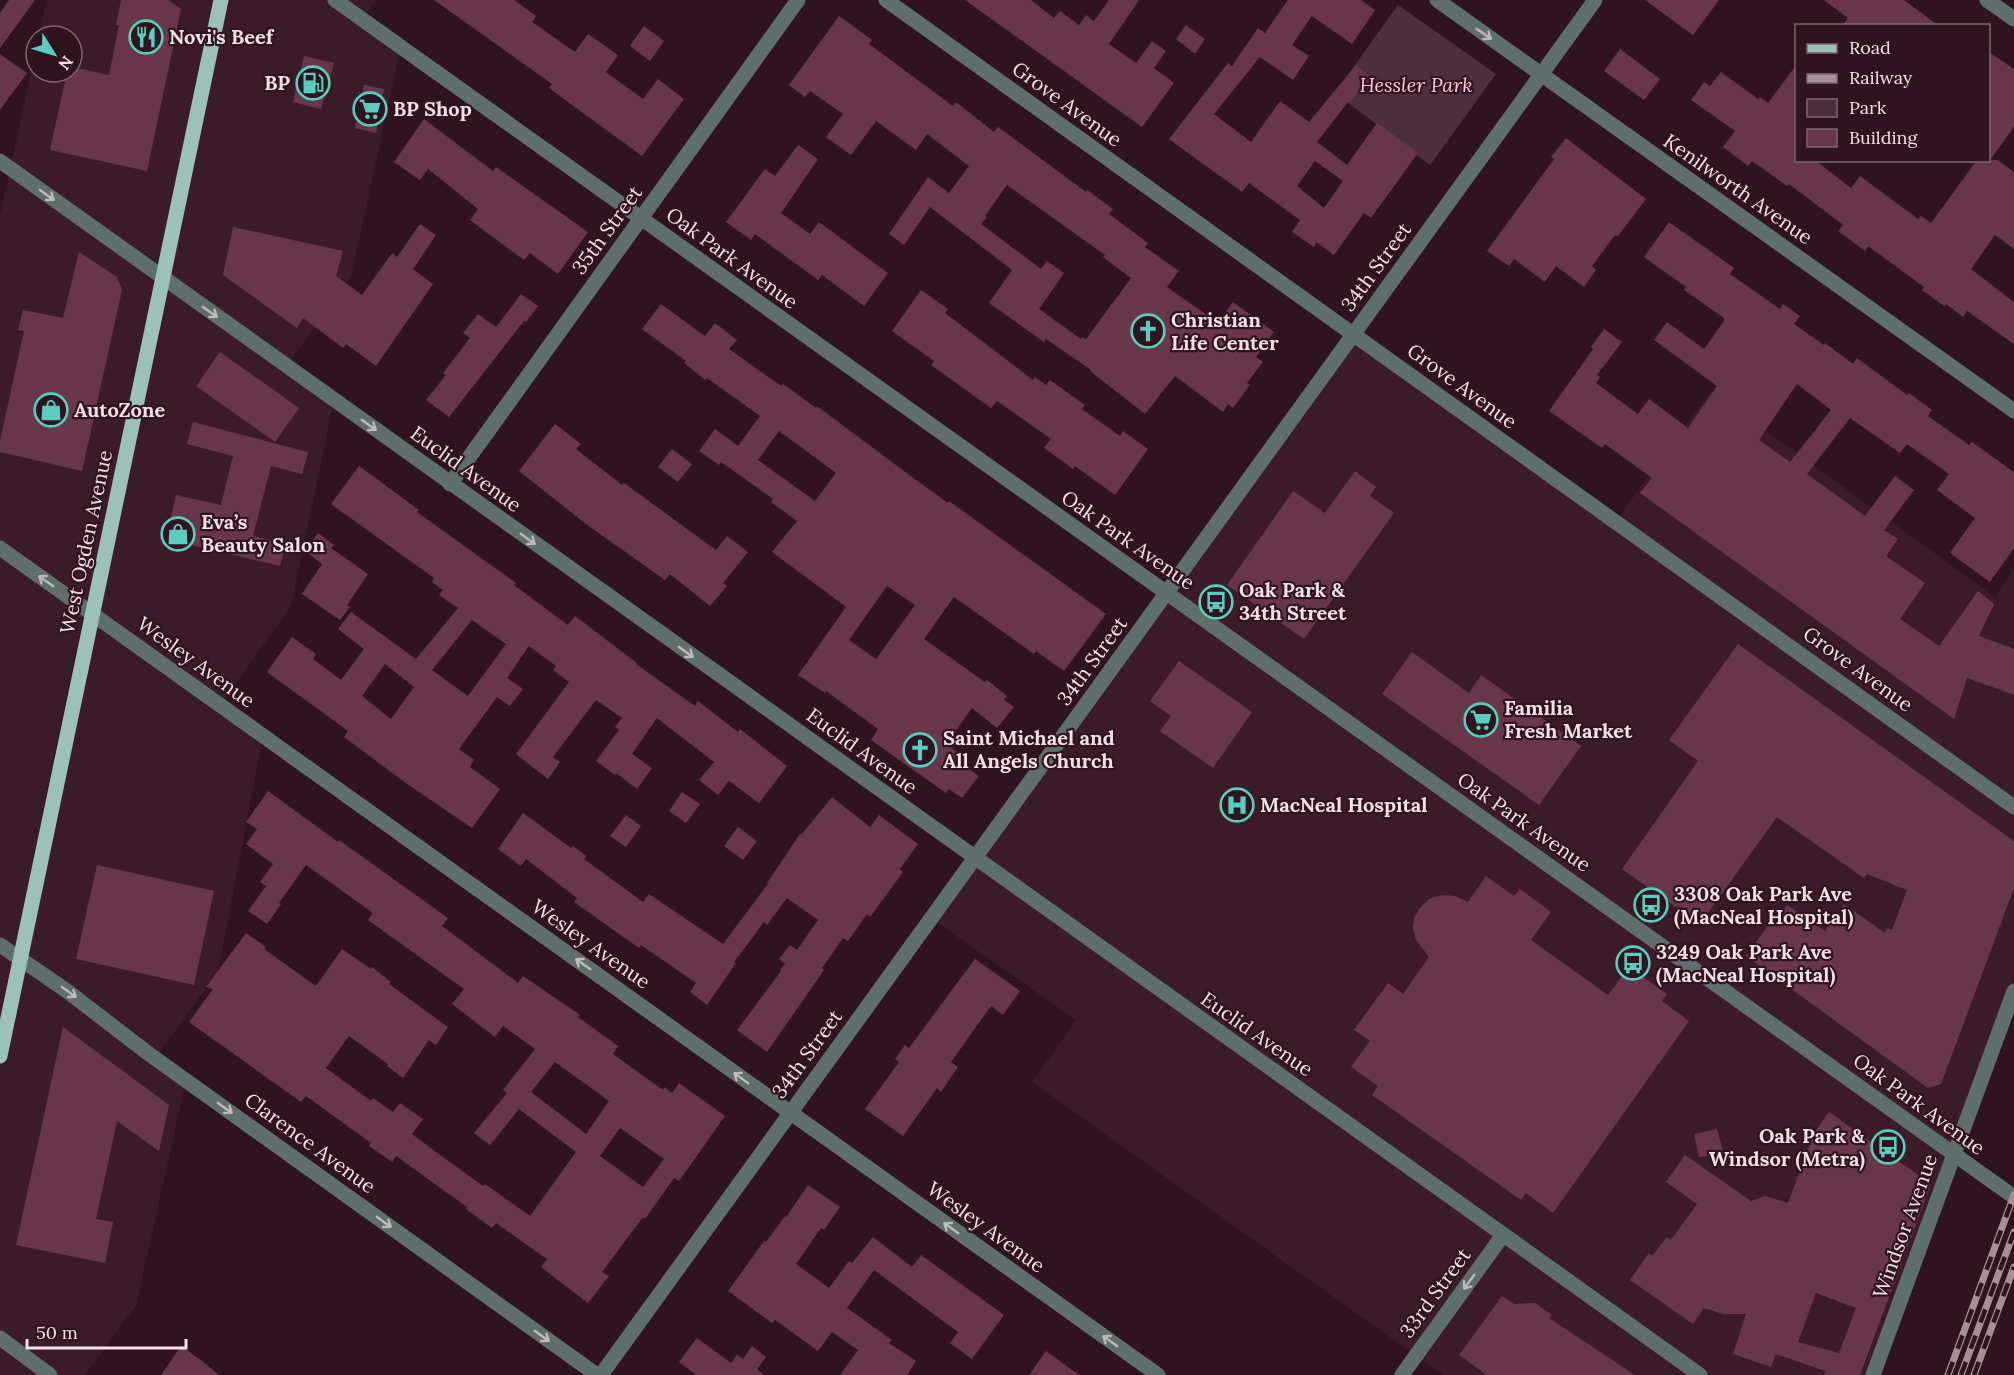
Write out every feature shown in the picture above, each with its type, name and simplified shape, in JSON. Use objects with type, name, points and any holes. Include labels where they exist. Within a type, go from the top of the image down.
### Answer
[{"type":"main road","name":"West Ogden Avenue","points":[[0,1056],[221,0]]},
{"type":"street","name":"Oak Park Avenue","points":[[335,0],[2014,1197]]},
{"type":"street","name":"35th Street","points":[[450,484],[798,0]]},
{"type":"street","name":"Grove Avenue","points":[[886,0],[2014,807]]},
{"type":"street","name":"Kenilworth Avenue","points":[[1437,0],[2014,411]]},
{"type":"street","name":"34th Street","points":[[599,1375],[1595,0]]},
{"type":"street","points":[[1987,0],[2014,20]]},
{"type":"street","name":"Euclid Avenue","points":[[0,161],[1700,1375]]},
{"type":"street","name":"Wesley Avenue","points":[[0,548],[1158,1375]]},
{"type":"street","name":"Clarence Avenue","points":[[0,945],[599,1375]]},
{"type":"street","name":"Windsor Avenue","points":[[1873,1375],[2014,991]]},
{"type":"street","name":"33rd Street","points":[[1402,1375],[1503,1235]]},
{"type":"street","points":[[0,1338],[50,1375]]},
{"type":"shaded area","points":[[47,0],[217,0],[89,607],[0,544],[0,215],[29,84],[84,84],[84,24],[42,24]]},
{"type":"shaded area","points":[[226,0],[329,0],[400,50],[351,277],[291,360],[336,391],[291,606],[223,701],[98,611]]},
{"type":"shaded area","points":[[344,0],[376,0],[365,15]]},
{"type":"shaded area","name":"MacNeal Hospital","points":[[1353,340],[2014,812],[2014,977],[1867,1375],[1443,1375],[1032,1082],[1076,1020],[935,921]]},
{"type":"shaded area","points":[[1711,391],[1995,597],[2014,568],[2014,802],[1618,518]]},
{"type":"shaded area","points":[[0,557],[83,616],[0,1019]]},
{"type":"shaded area","points":[[94,620],[262,740],[218,972],[152,1062],[185,1084],[136,1305],[85,1375],[60,1375],[0,1333],[0,1066]]},
{"type":"shaded area","points":[[0,1345],[42,1375],[0,1375]]},
{"type":"green space","name":"Hessler Park","points":[[1398,5],[1496,74],[1430,165],[1335,93]]},
{"type":"building","points":[[9,0],[35,0],[0,48],[0,13]]},
{"type":"building","points":[[121,0],[168,0],[181,9],[147,171],[50,150],[64,84],[84,84],[84,70],[109,75],[119,25],[116,25]]},
{"type":"building","points":[[434,0],[514,0],[536,16],[532,22],[575,52],[588,34],[618,55],[606,72],[643,99],[658,79],[684,99],[642,156],[549,88],[552,84]]},
{"type":"building","points":[[965,0],[1031,0],[1054,18],[1060,11],[1079,25],[1086,15],[1094,21],[1109,0],[1139,0],[1109,44],[1136,63],[1152,41],[1166,51],[1154,68],[1174,83],[1142,127]]},
{"type":"building","points":[[1288,0],[1361,0],[1375,10],[1352,44],[1312,16],[1292,45],[1309,56],[1293,80],[1260,57],[1214,114],[1251,142],[1280,101],[1309,122],[1356,65],[1370,77],[1317,142],[1347,165],[1377,123],[1418,153],[1371,218],[1364,213],[1334,255],[1316,242],[1314,247],[1292,232],[1300,220],[1249,183],[1242,192],[1169,139],[1228,63],[1232,66],[1258,28],[1265,33]],"holes":[[[1315,161],[1343,181],[1324,208],[1297,186]]]},
{"type":"building","points":[[1645,0],[1719,0],[1693,35]]},
{"type":"building","points":[[1824,0],[1904,0],[1936,24],[1844,24],[1848,18]]},
{"type":"building","points":[[839,16],[872,40],[869,44],[953,106],[956,102],[994,132],[998,127],[1086,192],[1087,190],[1113,209],[1109,214],[1148,243],[1145,247],[1179,271],[1167,287],[1218,323],[1233,302],[1274,332],[1256,357],[1263,362],[1247,383],[1250,385],[1233,408],[1228,404],[1223,412],[1175,376],[1145,414],[1091,370],[1046,339],[1044,342],[989,303],[1012,270],[930,207],[904,245],[889,234],[928,177],[949,193],[969,166],[927,134],[916,150],[876,121],[851,155],[826,137],[843,114],[810,91],[805,97],[789,85]],"holes":[[[1007,185],[1105,255],[1103,257],[1131,278],[1086,339],[1082,337],[1081,339],[1039,309],[1064,273],[1047,261],[1041,269],[981,224]]]},
{"type":"building","points":[[1186,25],[1205,39],[1195,54],[1176,39]]},
{"type":"building","points":[[644,26],[664,41],[650,61],[630,46]]},
{"type":"building","points":[[1620,49],[1660,79],[1644,100],[1604,71]]},
{"type":"building","points":[[1990,53],[2014,69],[2014,127],[1990,160]]},
{"type":"building","points":[[0,54],[24,71],[24,77],[0,110]]},
{"type":"building","name":"BP","points":[[304,56],[334,63],[321,109],[293,102]]},
{"type":"building","points":[[1795,67],[1795,162],[1818,162],[1851,188],[1860,176],[1918,219],[1921,216],[1931,223],[1976,162],[1998,160],[2014,172],[2014,249],[1995,235],[1971,269],[2014,302],[2014,344],[1967,311],[1963,317],[1946,304],[1944,306],[1922,290],[1924,287],[1868,246],[1865,251],[1838,231],[1843,225],[1789,184],[1787,186],[1752,161],[1748,166],[1723,147],[1735,131],[1691,100],[1704,82],[1710,86],[1721,72],[1758,99],[1760,97],[1768,103]]},
{"type":"building","name":"BP Shop","points":[[364,85],[384,89],[376,133],[355,128]]},
{"type":"building","points":[[424,119],[493,171],[496,167],[588,232],[558,274],[530,253],[524,260],[470,220],[478,209],[428,169],[420,180],[394,162]]},
{"type":"building","points":[[1566,138],[1646,199],[1592,266],[1596,270],[1584,287],[1556,266],[1545,282],[1514,259],[1509,266],[1487,251],[1554,159],[1551,157]]},
{"type":"building","points":[[798,145],[818,159],[781,213],[810,234],[819,222],[888,273],[864,306],[822,275],[818,280],[755,234],[751,240],[726,222],[765,169],[775,176]]},
{"type":"building","points":[[1669,222],[1734,268],[1730,274],[1780,309],[1783,304],[1800,316],[1794,324],[1853,364],[1857,358],[1907,395],[1909,393],[1932,410],[1928,416],[1969,445],[1972,442],[2014,472],[2014,548],[1990,582],[1950,553],[1975,518],[1937,490],[1949,474],[1907,444],[1900,453],[1850,418],[1807,474],[1865,516],[1895,476],[1914,490],[1884,530],[1898,539],[1886,556],[1925,583],[1900,619],[1939,646],[1978,591],[1994,604],[1979,636],[2014,649],[2014,695],[1967,678],[1954,719],[1640,493],[1652,478],[1605,444],[1602,448],[1549,411],[1593,349],[1591,347],[1604,329],[1622,342],[1597,375],[1600,377],[1596,383],[1638,414],[1649,399],[1688,428],[1717,386],[1654,340],[1667,322],[1704,349],[1724,318],[1684,290],[1686,287],[1644,257]],"holes":[[[1797,384],[1831,410],[1790,462],[1759,440]]]},
{"type":"building","points":[[420,224],[436,235],[413,269],[433,284],[376,366],[346,344],[343,348],[303,318],[297,328],[223,275],[233,227],[343,251],[336,276],[362,295],[392,253],[397,257]]},
{"type":"building","points":[[79,252],[117,277],[122,290],[82,471],[0,452],[0,441],[24,331],[18,330],[23,310],[63,318]]},
{"type":"building","points":[[921,290],[948,309],[945,313],[1033,380],[1035,377],[1046,385],[1050,380],[1085,405],[1082,409],[1120,436],[1123,431],[1148,449],[1115,495],[1075,466],[1073,469],[1044,448],[1051,439],[997,401],[991,408],[931,365],[934,361],[892,331]]},
{"type":"building","points":[[521,294],[538,306],[449,417],[426,400],[446,375],[443,373],[470,338],[463,333],[478,314],[496,327]]},
{"type":"building","points":[[661,304],[705,336],[715,323],[737,340],[729,349],[781,386],[783,384],[816,408],[817,406],[948,503],[949,501],[1106,614],[1064,671],[1036,651],[1034,654],[954,597],[924,639],[985,682],[987,680],[1007,696],[1004,700],[1014,707],[997,728],[972,708],[946,744],[970,761],[965,766],[979,776],[962,798],[949,789],[946,793],[871,740],[878,729],[826,691],[825,693],[798,675],[846,607],[772,552],[797,521],[771,502],[773,499],[721,462],[719,465],[699,451],[715,429],[738,446],[760,416],[707,378],[705,380],[684,363],[686,361],[642,329]],"holes":[[[779,431],[836,473],[815,501],[758,460]],[[887,586],[915,605],[876,659],[849,640]]]},
{"type":"building","points":[[220,352],[299,408],[275,442],[196,386]]},
{"type":"building","points":[[193,422],[308,452],[302,474],[271,466],[253,536],[286,544],[280,566],[166,539],[176,495],[221,505],[233,456],[187,444]]},
{"type":"building","points":[[555,424],[581,444],[576,449],[622,485],[624,483],[716,550],[727,536],[748,552],[723,583],[727,586],[710,606],[670,574],[665,580],[586,524],[519,471]]},
{"type":"building","points":[[672,449],[692,464],[678,482],[658,467]]},
{"type":"building","points":[[359,466],[419,510],[417,512],[516,583],[514,585],[568,625],[575,616],[636,664],[695,706],[698,701],[738,732],[740,729],[787,766],[759,803],[729,781],[718,795],[699,780],[714,762],[657,718],[632,754],[652,768],[637,789],[596,761],[619,730],[615,727],[622,718],[596,700],[553,757],[560,762],[548,779],[516,754],[569,682],[553,670],[556,666],[529,646],[507,678],[523,689],[510,706],[497,697],[459,749],[474,760],[470,767],[500,789],[472,828],[344,737],[348,731],[267,672],[292,637],[316,654],[313,659],[341,680],[364,649],[338,629],[351,612],[416,659],[458,608],[439,595],[443,590],[432,582],[434,578],[331,504]],"holes":[[[472,620],[506,644],[468,696],[432,670]],[[385,664],[414,687],[391,719],[362,696]]]},
{"type":"building","points":[[1355,471],[1376,487],[1370,496],[1394,513],[1304,639],[1227,585],[1293,491],[1325,513]]},
{"type":"building","points":[[318,533],[334,545],[331,548],[368,574],[347,605],[350,607],[340,620],[302,594],[322,564],[305,551]]},
{"type":"building","points":[[1738,644],[2014,841],[2014,888],[1941,1084],[1928,1088],[1746,956],[1770,923],[1773,925],[1787,905],[1825,931],[1844,904],[1885,933],[1886,928],[1892,930],[1907,890],[1867,874],[1864,878],[1777,817],[1700,924],[1622,869],[1698,761],[1669,740]]},
{"type":"building","name":"Familia Fresh Market","points":[[1412,652],[1469,693],[1481,675],[1581,746],[1539,805],[1382,694]]},
{"type":"building","points":[[1179,661],[1252,712],[1213,768],[1160,731],[1171,716],[1150,701]]},
{"type":"building","points":[[268,791],[448,918],[442,926],[518,983],[523,976],[580,1015],[578,1017],[618,1046],[613,1054],[663,1090],[664,1087],[672,1093],[679,1083],[725,1116],[679,1181],[674,1178],[645,1219],[643,1217],[602,1272],[609,1276],[588,1303],[541,1267],[547,1259],[496,1223],[492,1228],[396,1156],[392,1162],[369,1146],[371,1143],[306,1096],[301,1102],[189,1022],[213,989],[206,987],[246,933],[266,947],[264,949],[316,986],[342,949],[371,969],[372,967],[391,982],[389,984],[448,1027],[436,1045],[429,1040],[403,1078],[387,1066],[388,1064],[349,1036],[326,1068],[371,1101],[373,1098],[393,1112],[400,1103],[423,1119],[412,1134],[483,1186],[485,1184],[530,1216],[576,1152],[519,1109],[490,1145],[474,1133],[507,1093],[503,1090],[535,1049],[503,1026],[495,1037],[452,1004],[464,989],[368,920],[373,913],[306,865],[267,924],[248,911],[266,886],[260,882],[273,864],[246,844],[257,829],[246,822]],"holes":[[[555,1062],[609,1101],[586,1134],[531,1092]],[[620,1128],[664,1159],[643,1187],[600,1156]]]},
{"type":"building","points":[[682,792],[700,804],[686,823],[669,811]]},
{"type":"building","points":[[832,797],[870,827],[879,815],[918,844],[900,869],[903,872],[870,917],[867,914],[848,941],[843,938],[822,968],[824,970],[767,1052],[737,1030],[781,971],[785,964],[779,959],[790,945],[797,950],[818,920],[787,898],[767,925],[764,922],[734,962],[736,963],[707,1005],[690,992],[696,983],[641,945],[639,948],[574,902],[577,898],[526,859],[521,866],[498,849],[523,813],[571,848],[573,846],[586,856],[584,859],[643,902],[649,894],[723,944],[768,884],[800,834]]},
{"type":"building","points":[[626,815],[641,826],[626,847],[610,836]]},
{"type":"building","points":[[738,827],[757,841],[743,860],[724,846]]},
{"type":"building","points":[[97,865],[214,891],[194,985],[76,959]]},
{"type":"building","points":[[1486,876],[1514,896],[1520,889],[1551,912],[1531,940],[1608,995],[1629,967],[1667,994],[1662,1001],[1689,1021],[1553,1213],[1526,1193],[1521,1200],[1372,1095],[1378,1086],[1351,1067],[1370,1041],[1354,1030],[1388,983],[1403,994],[1429,957],[1416,940],[1413,928],[1414,918],[1419,909],[1429,899],[1442,895],[1455,896],[1468,902]]},
{"type":"building","points":[[975,959],[1020,991],[1003,1015],[991,1006],[951,1062],[958,1067],[941,1092],[937,1088],[903,1136],[865,1109],[899,1062],[895,1059],[905,1045],[909,1048]]},
{"type":"building","points":[[63,1027],[169,1105],[159,1151],[117,1121],[96,1219],[113,1222],[105,1263],[16,1245]]},
{"type":"building","points":[[1829,1112],[1931,1184],[1860,1375],[1824,1375],[1825,1371],[1776,1354],[1771,1367],[1733,1354],[1746,1314],[1723,1314],[1704,1308],[1693,1324],[1630,1280],[1649,1253],[1652,1256],[1667,1237],[1671,1240],[1697,1204],[1666,1182],[1685,1155],[1751,1201],[1765,1196],[1788,1203],[1814,1133]],"holes":[[[1816,1293],[1856,1308],[1839,1353],[1798,1342]]]},
{"type":"building","points":[[1717,1129],[1724,1154],[1699,1157],[1694,1134]]},
{"type":"building","points":[[808,1185],[840,1207],[824,1230],[821,1228],[796,1264],[829,1288],[849,1261],[852,1263],[873,1237],[912,1267],[921,1255],[1004,1315],[972,1359],[950,1343],[958,1332],[874,1270],[847,1308],[892,1340],[889,1343],[916,1361],[907,1375],[840,1375],[858,1350],[832,1332],[818,1351],[775,1320],[772,1323],[728,1291]]},
{"type":"building","points":[[1502,1296],[1514,1304],[1535,1303],[1552,1315],[1549,1318],[1635,1375],[1487,1375],[1459,1355]]},
{"type":"building","points":[[697,1338],[731,1363],[737,1355],[743,1359],[752,1346],[766,1357],[757,1369],[764,1375],[696,1375],[679,1362]]},
{"type":"building","points":[[181,1346],[202,1361],[219,1375],[161,1375]]},
{"type":"building","points":[[1046,1351],[1079,1375],[1029,1375]]},
{"type":"railway","points":[[1948,1375],[2014,1195]]},
{"type":"railway","points":[[1961,1375],[2014,1232]]},
{"type":"railway","points":[[1974,1375],[2014,1267]]},
{"type":"place","name":"Novi's Beef","points":[[146,37]]},
{"type":"place","name":"BP","points":[[313,83]]},
{"type":"place","name":"BP Shop","points":[[370,109]]},
{"type":"place","name":"Christian Life Center","points":[[1148,331]]},
{"type":"place","name":"AutoZone","points":[[51,410]]},
{"type":"place","name":"Eva’s Beauty Salon","points":[[178,534]]},
{"type":"place","name":"Oak Park & 34th Street","points":[[1216,602]]},
{"type":"place","name":"Familia Fresh Market","points":[[1481,720]]},
{"type":"place","name":"Saint Michael and All Angels Church","points":[[920,750]]},
{"type":"place","name":"MacNeal Hospital","points":[[1237,805]]},
{"type":"place","name":"3308 Oak Park Ave (MacNeal Hospital)","points":[[1651,905]]},
{"type":"place","name":"3249 Oak Park Ave (MacNeal Hospital)","points":[[1633,963]]},
{"type":"place","name":"Oak Park & Windsor (Metra)","points":[[1888,1147]]}]
